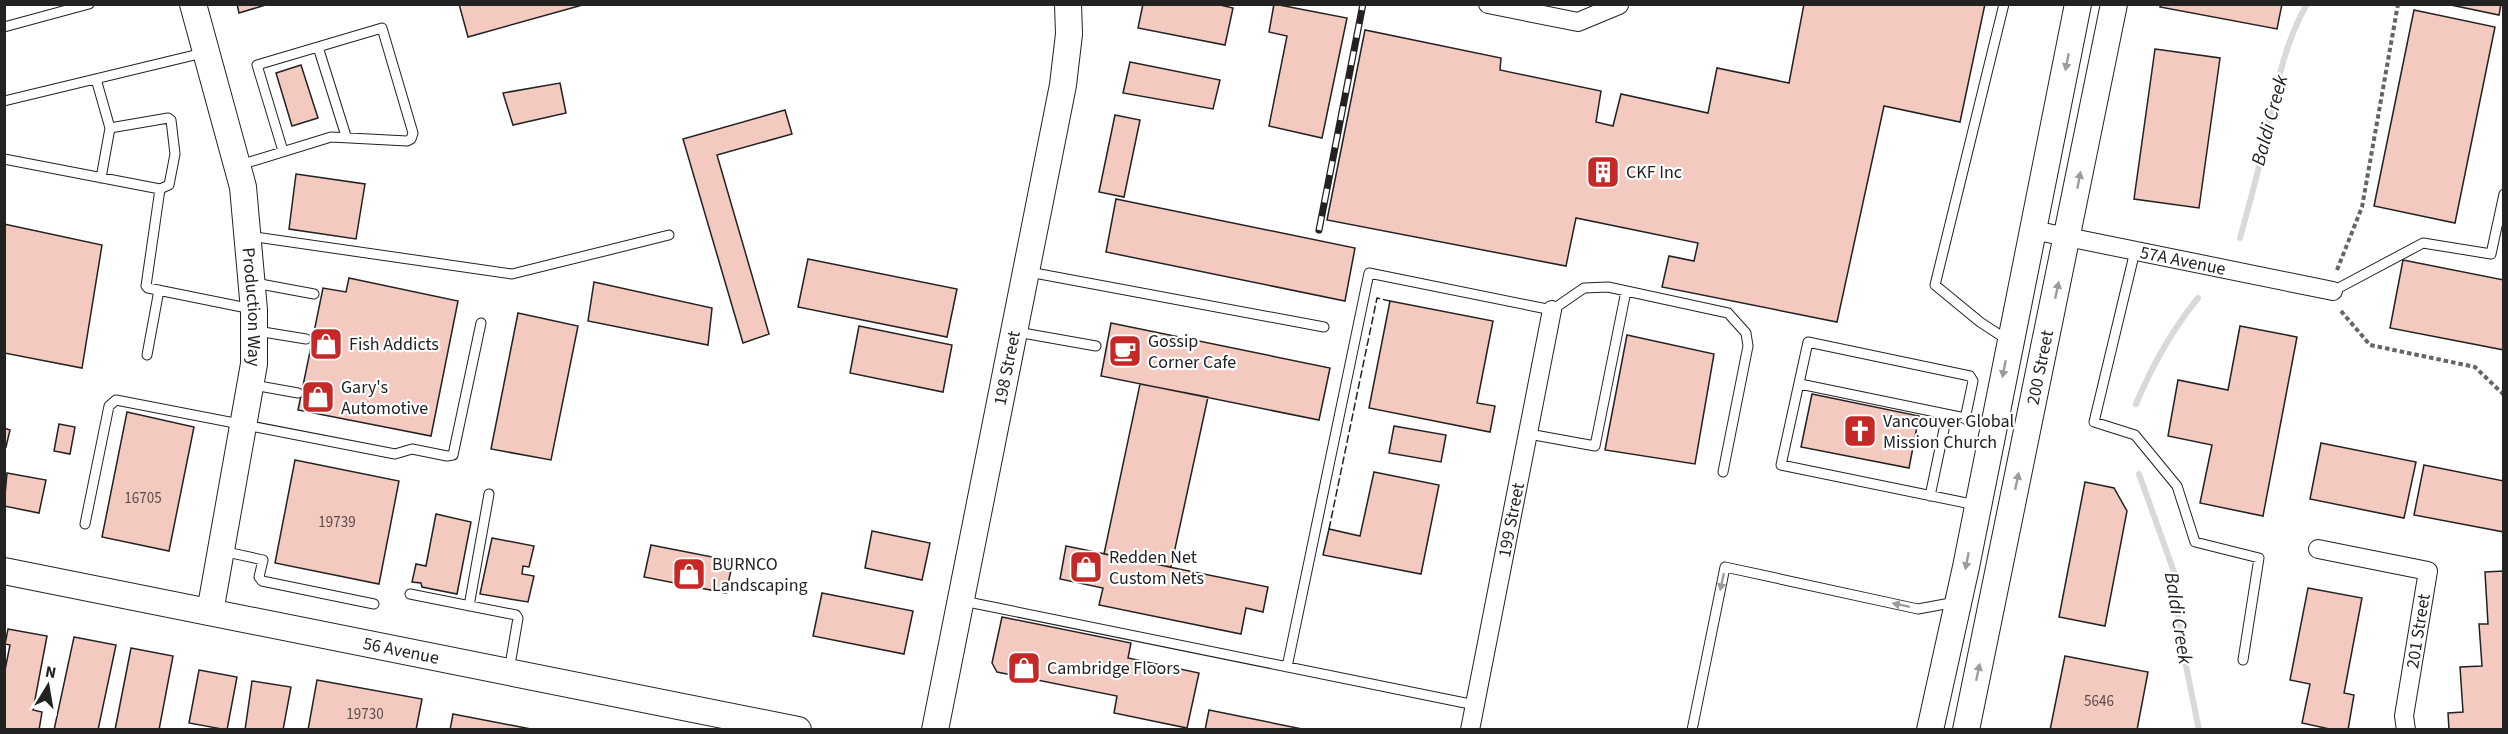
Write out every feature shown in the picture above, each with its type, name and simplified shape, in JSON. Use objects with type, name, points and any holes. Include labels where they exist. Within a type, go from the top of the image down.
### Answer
[{"type":"main road","name":"Production Way","points":[[193,4],[243,187],[253,283],[254,364],[245,426],[210,612]]},
{"type":"main road","name":"198 Street","points":[[935,729],[1067,64],[1068,4]]},
{"type":"main road","name":"200 Street","points":[[1930,729],[1978,506],[2078,4]]},
{"type":"main road","name":"200 Street","points":[[1966,729],[2114,4]]},
{"type":"main road","name":"56 Avenue","points":[[4,571],[508,672],[698,720],[798,729]]},
{"type":"street","points":[[1488,4],[1578,22],[1618,5]]},
{"type":"street","name":"57A Avenue","points":[[2032,230],[2333,291]]},
{"type":"street","name":"199 Street","points":[[1470,729],[1552,310]]},
{"type":"street","name":"201 Street","points":[[2318,549],[2428,571],[2404,716],[2406,729]]},
{"type":"lane","points":[[4,27],[88,4]]},
{"type":"lane","points":[[2004,4],[1935,285],[1980,322],[2010,341]]},
{"type":"lane","points":[[237,166],[331,136],[407,141],[411,139],[413,133],[382,28],[257,65],[283,151]]},
{"type":"lane","points":[[318,47],[346,136]]},
{"type":"lane","points":[[4,102],[206,52]]},
{"type":"lane","points":[[96,79],[110,128],[101,178]]},
{"type":"lane","points":[[4,159],[160,189],[169,185],[175,154],[171,120],[168,118],[110,128]]},
{"type":"lane","points":[[160,189],[145,282],[148,288],[254,320],[306,339]]},
{"type":"lane","points":[[2333,291],[2423,243],[2491,254],[2504,194]]},
{"type":"lane","points":[[249,236],[512,274],[669,235]]},
{"type":"lane","points":[[2135,251],[2094,422],[2135,435],[2177,486],[2195,542],[2259,558],[2243,660]]},
{"type":"lane","points":[[1026,272],[1324,327]]},
{"type":"lane","points":[[1287,667],[1369,273],[1552,310],[1584,288],[1608,287],[1728,313],[1746,333],[1748,346],[1723,472]]},
{"type":"lane","points":[[253,283],[314,294]]},
{"type":"lane","points":[[147,355],[159,290]]},
{"type":"lane","points":[[1529,434],[1595,446],[1626,291]]},
{"type":"lane","points":[[85,524],[109,406],[112,401],[122,400],[395,454],[412,449],[447,456],[453,455],[481,323]]},
{"type":"lane","points":[[1015,331],[1096,346]]},
{"type":"lane","points":[[1965,419],[1973,381],[1970,376],[1808,342],[1781,465],[1978,506]]},
{"type":"lane","points":[[251,384],[298,393]]},
{"type":"lane","points":[[1800,384],[1994,424]]},
{"type":"lane","points":[[1930,496],[1947,415]]},
{"type":"lane","points":[[469,606],[489,494]]},
{"type":"lane","points":[[222,551],[263,560],[259,577],[262,581],[374,604]]},
{"type":"lane","points":[[1692,729],[1725,567],[1918,609],[1958,601]]},
{"type":"lane","points":[[410,594],[517,616],[508,672]]},
{"type":"lane","points":[[961,600],[1475,705]]},
{"type":"path","points":[[2337,270],[2362,207],[2398,4]]},
{"type":"path","points":[[2341,311],[2370,345],[2475,367],[2504,395]]},
{"type":"building","points":[[237,4],[269,4],[239,13]]},
{"type":"building","points":[[459,4],[586,4],[468,37]]},
{"type":"building","points":[[1143,4],[1216,4],[1233,8],[1225,45],[1138,28]]},
{"type":"building","points":[[1274,4],[1347,18],[1322,138],[1269,126],[1287,36],[1269,32]]},
{"type":"building","name":"CKF Inc","points":[[1804,4],[1985,4],[1960,122],[1884,106],[1837,322],[1662,287],[1669,256],[1694,261],[1698,243],[1576,218],[1566,266],[1327,220],[1365,30],[1501,58],[1500,70],[1601,91],[1596,122],[1613,126],[1621,94],[1708,113],[1717,68],[1789,83]]},
{"type":"building","points":[[2161,4],[2282,4],[2277,29],[2160,7]]},
{"type":"building","points":[[2446,4],[2501,4],[2499,15]]},
{"type":"building","points":[[2414,10],[2495,27],[2455,223],[2374,206]]},
{"type":"building","points":[[2155,49],[2220,58],[2199,208],[2134,199]]},
{"type":"building","points":[[1130,62],[1220,80],[1213,109],[1123,93]]},
{"type":"building","points":[[301,65],[318,118],[292,126],[276,73]]},
{"type":"building","points":[[560,83],[566,113],[513,125],[503,93]]},
{"type":"building","points":[[785,110],[792,134],[717,155],[769,334],[743,343],[683,139]]},
{"type":"building","points":[[1115,115],[1140,120],[1124,197],[1099,192]]},
{"type":"building","points":[[296,174],[365,184],[356,239],[289,229]]},
{"type":"building","points":[[1116,199],[1355,248],[1345,301],[1106,252]]},
{"type":"building","points":[[4,224],[102,245],[82,368],[4,353]]},
{"type":"building","points":[[808,259],[957,289],[947,337],[798,307]]},
{"type":"building","points":[[2403,260],[2504,280],[2504,350],[2390,328]]},
{"type":"building","points":[[349,278],[458,301],[431,436],[298,410],[323,288],[346,292]]},
{"type":"building","points":[[594,282],[712,308],[708,345],[588,321]]},
{"type":"building","points":[[1390,301],[1493,321],[1477,403],[1495,406],[1490,432],[1369,408]]},
{"type":"building","points":[[518,313],[578,326],[551,460],[491,449]]},
{"type":"building","points":[[1111,323],[1330,368],[1319,420],[1101,376]]},
{"type":"building","points":[[859,326],[952,345],[943,392],[850,373]]},
{"type":"building","points":[[2240,326],[2297,337],[2263,516],[2200,503],[2212,445],[2168,436],[2178,380],[2228,390]]},
{"type":"building","points":[[1627,335],[1714,354],[1695,464],[1605,450]]},
{"type":"building","points":[[1140,384],[1208,397],[1171,567],[1104,554]]},
{"type":"building","name":"Vancouver Global Mission Church","points":[[1812,394],[1919,416],[1909,468],[1801,447]]},
{"type":"building","points":[[127,412],[194,427],[169,551],[102,537]]},
{"type":"building","points":[[59,424],[75,427],[70,454],[54,451]]},
{"type":"building","points":[[1394,426],[1446,435],[1441,462],[1389,453]]},
{"type":"building","points":[[4,428],[10,430],[6,447],[4,446]]},
{"type":"building","points":[[2321,443],[2416,462],[2404,518],[2310,499]]},
{"type":"building","points":[[295,460],[399,481],[379,584],[275,563]]},
{"type":"building","points":[[2424,465],[2504,481],[2504,532],[2414,515]]},
{"type":"building","points":[[1374,472],[1439,485],[1421,574],[1323,555],[1329,529],[1360,536]]},
{"type":"building","points":[[7,473],[46,480],[39,513],[4,506]]},
{"type":"building","points":[[2085,482],[2114,488],[2127,511],[2105,626],[2059,617]]},
{"type":"building","points":[[436,514],[471,522],[457,594],[422,587],[421,583],[412,582],[416,564],[426,566]]},
{"type":"building","points":[[872,531],[930,543],[922,580],[865,568]]},
{"type":"building","points":[[492,538],[534,546],[529,567],[523,566],[522,574],[534,576],[528,602],[480,594]]},
{"type":"building","points":[[651,545],[733,561],[726,593],[644,577]]},
{"type":"building","points":[[1066,546],[1268,587],[1263,612],[1246,608],[1241,634],[1099,605],[1103,588],[1060,579]]},
{"type":"building","points":[[2504,571],[2503,730],[2449,730],[2448,713],[2463,712],[2460,667],[2482,666],[2479,624],[2488,624],[2485,572]]},
{"type":"building","points":[[2308,588],[2362,598],[2344,693],[2354,695],[2348,730],[2334,730],[2302,723],[2310,684],[2290,680]]},
{"type":"building","points":[[822,593],[913,611],[904,654],[813,636]]},
{"type":"building","points":[[1002,617],[1131,643],[1128,658],[1199,673],[1187,728],[1114,713],[1117,696],[997,672],[992,663]]},
{"type":"building","points":[[8,629],[47,636],[33,710],[42,712],[39,730],[4,730],[4,675],[10,645],[5,644]]},
{"type":"building","points":[[74,637],[116,645],[98,730],[54,730]]},
{"type":"building","points":[[131,648],[173,656],[159,730],[115,730]]},
{"type":"building","points":[[2065,656],[2148,672],[2137,730],[2050,730]]},
{"type":"building","points":[[199,670],[237,677],[227,730],[189,723]]},
{"type":"building","points":[[317,680],[422,699],[416,730],[308,730]]},
{"type":"building","points":[[252,681],[291,687],[283,730],[245,730]]},
{"type":"building","points":[[1209,710],[1307,730],[1205,730]]},
{"type":"building","points":[[453,714],[536,730],[450,730]]},
{"type":"waterway","name":"Baldi Creek","points":[[2240,238],[2281,70],[2292,36],[2307,4]]},
{"type":"waterway","name":"Baldi Creek","points":[[2136,404],[2163,349],[2198,298]]},
{"type":"waterway","name":"Baldi Creek","points":[[2139,474],[2174,572],[2181,641],[2199,730]]},
{"type":"railway","points":[[1319,230],[1363,4]]},
{"type":"fence","points":[[1329,529],[1377,298],[1390,301]]},
{"type":"place","name":"CKF Inc","points":[[1603,172]]},
{"type":"place","name":"Fish Addicts","points":[[326,344]]},
{"type":"place","name":"Gossip Corner Cafe","points":[[1125,351]]},
{"type":"place","name":"Gary's Automotive","points":[[318,397]]},
{"type":"place","name":"Vancouver Global Mission Church","points":[[1860,431]]},
{"type":"place","name":"Redden Net Custom Nets","points":[[1086,567]]},
{"type":"place","name":"BURNCO Landscaping","points":[[689,574]]},
{"type":"place","name":"Cambridge Floors","points":[[1024,668]]}]
